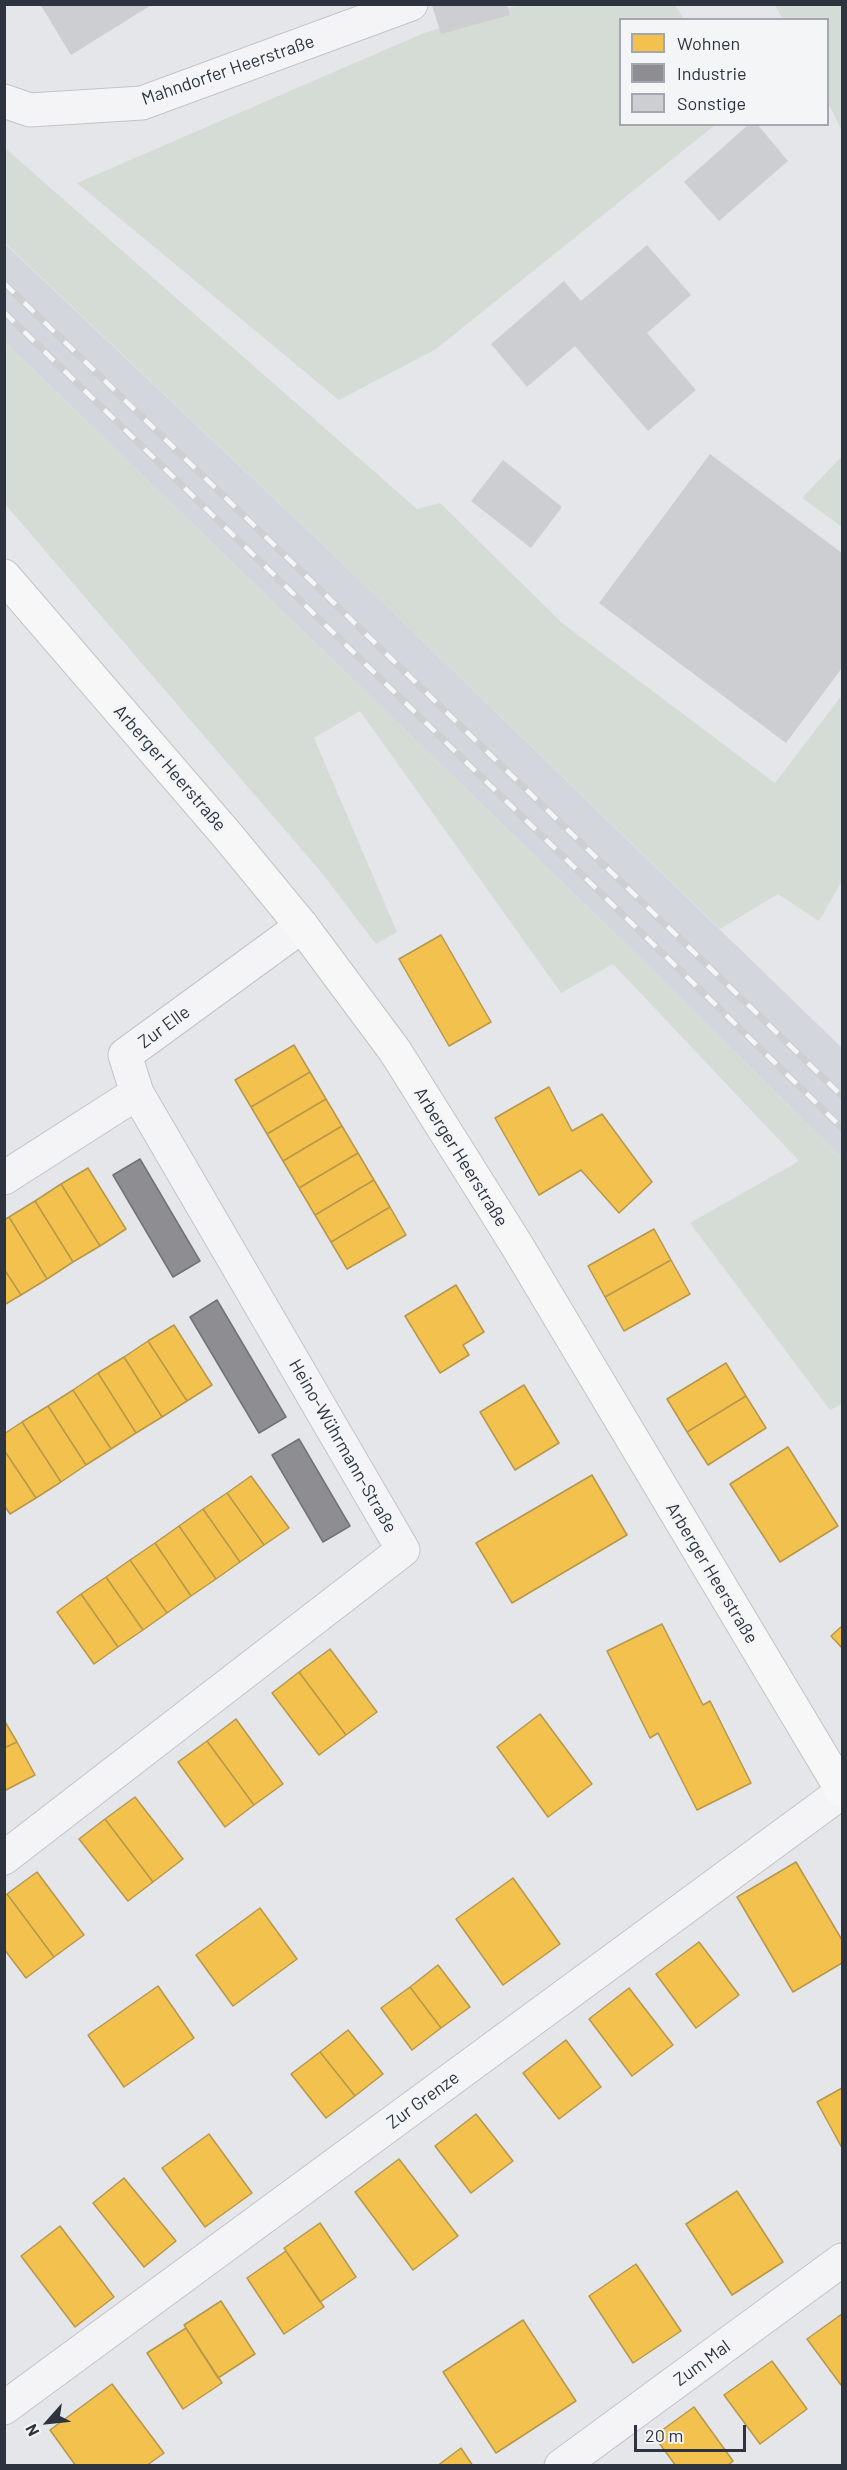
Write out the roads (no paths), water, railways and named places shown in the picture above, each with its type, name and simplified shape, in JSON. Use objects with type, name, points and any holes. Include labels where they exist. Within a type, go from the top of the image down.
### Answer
[{"type":"main road","name":"Arberger Heerstraße","points":[[4,576],[302,926],[395,1051],[504,1225],[843,1791]]},
{"type":"street","name":"Mahndorfer Heerstraße","points":[[4,101],[30,110],[142,103],[411,4]]},
{"type":"street","name":"Zur Elle","points":[[136,1093],[125,1055],[302,926]]},
{"type":"street","points":[[4,1178],[136,1093]]},
{"type":"street","name":"Heino-Wührmann-Straße","points":[[4,1858],[403,1550],[136,1093]]},
{"type":"street","name":"Zur Grenze","points":[[4,2408],[843,1791]]},
{"type":"street","name":"Zum Mal","points":[[561,2466],[843,2260]]},
{"type":"railway","points":[[4,283],[842,1096]]},
{"type":"railway","points":[[4,312],[842,1128]]}]
